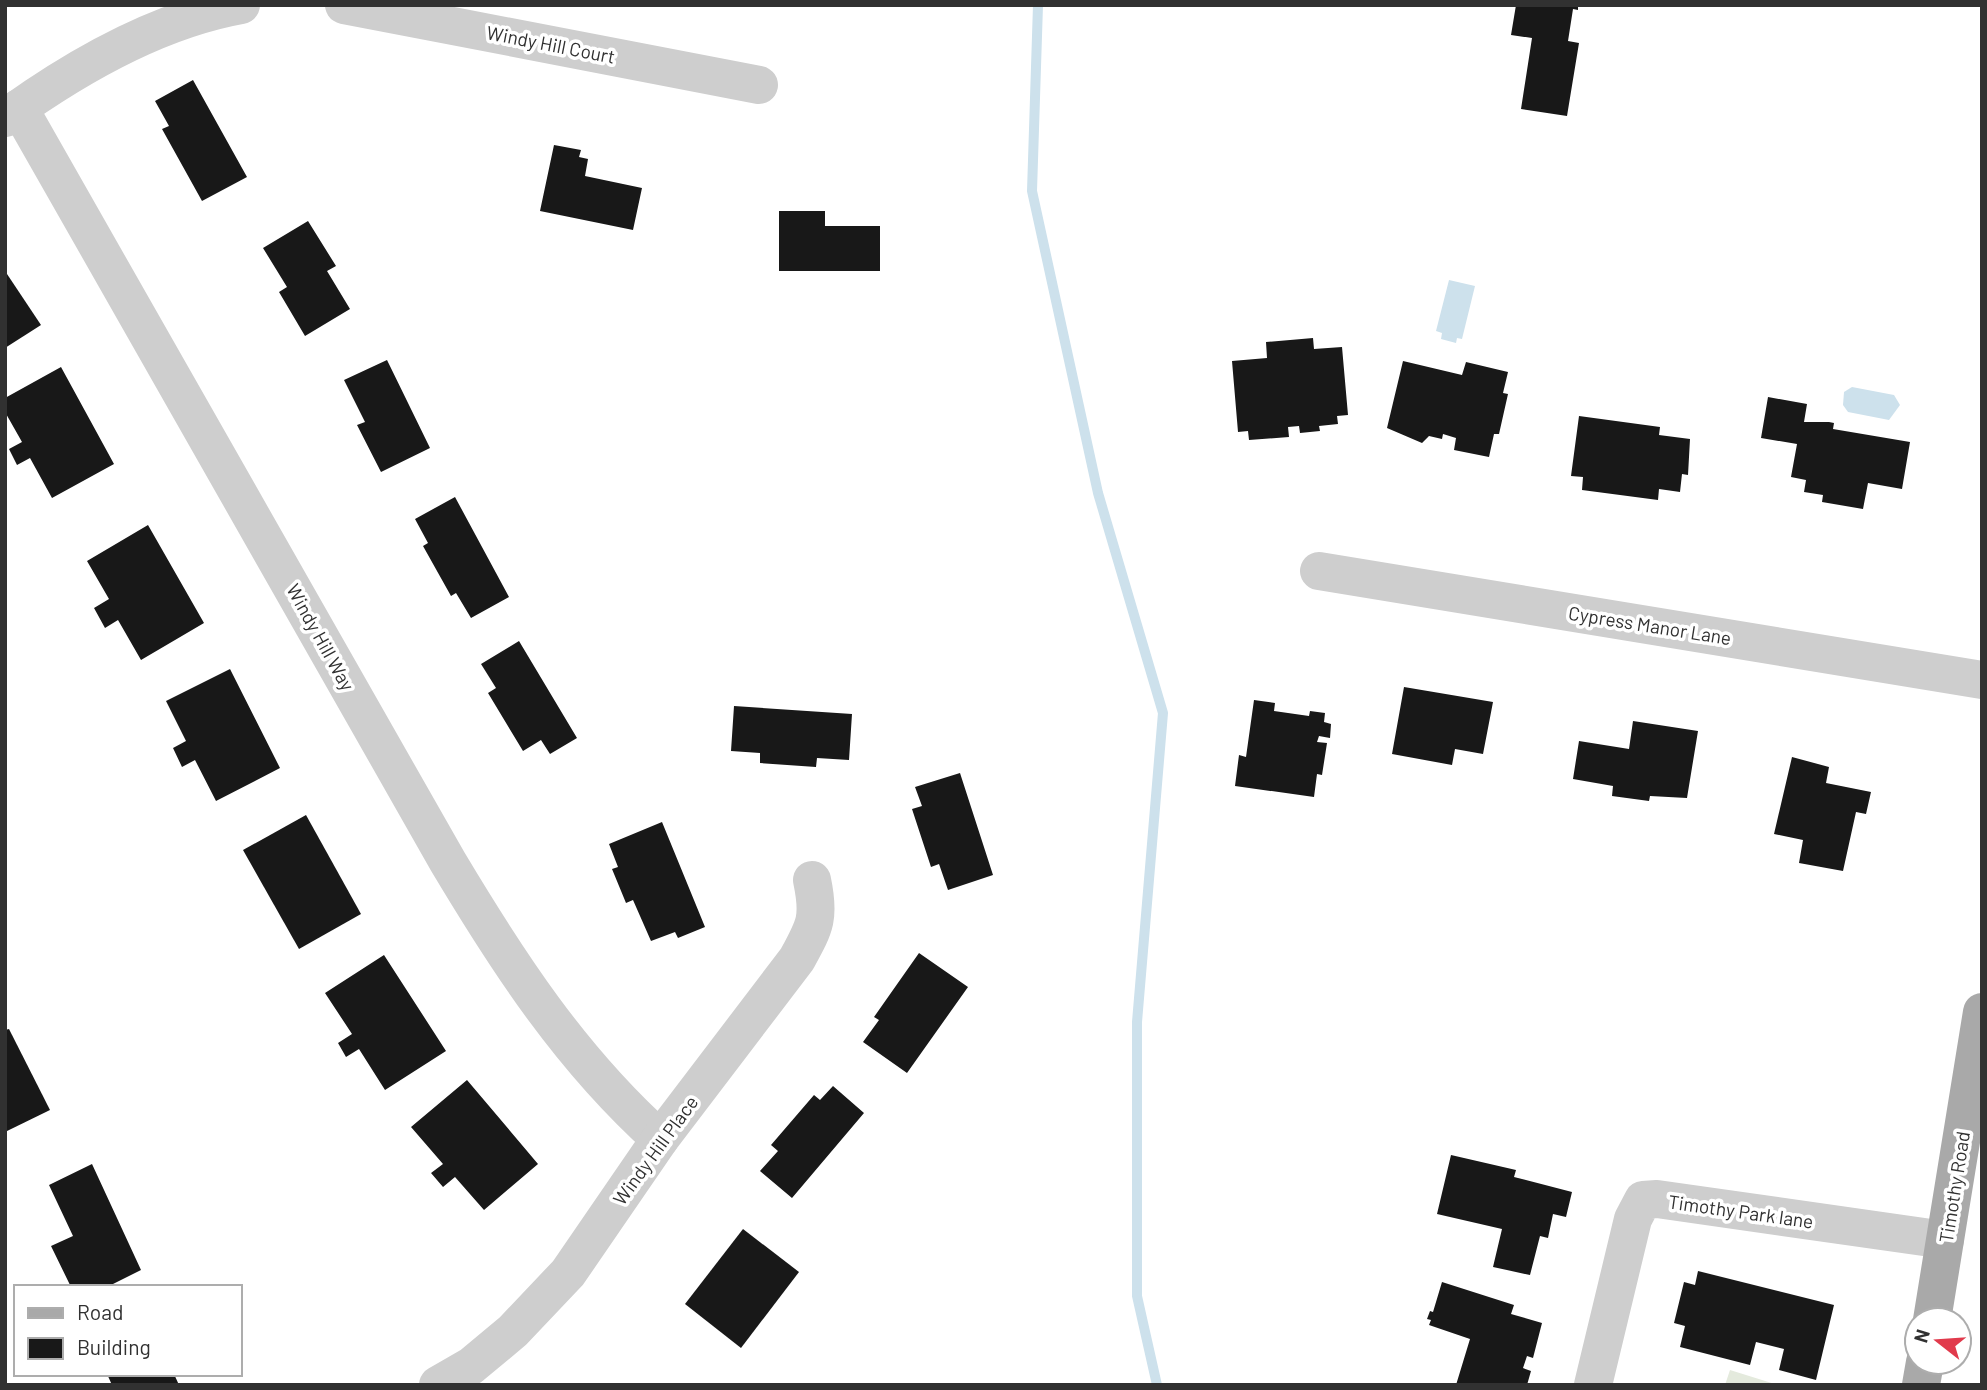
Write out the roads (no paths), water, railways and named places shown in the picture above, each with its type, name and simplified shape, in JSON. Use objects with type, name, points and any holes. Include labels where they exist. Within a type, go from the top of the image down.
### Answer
[{"type":"main road","name":"Timothy Road","points":[[1934,1306],[1982,1012]]},
{"type":"street","points":[[12,113],[111,52],[204,12],[241,5]]},
{"type":"street","name":"Windy Hill Court","points":[[344,5],[758,85]]},
{"type":"street","name":"Windy Hill Way","points":[[12,113],[501,950],[579,1058],[615,1099],[660,1139]]},
{"type":"street","name":"Cypress Manor Lane","points":[[1319,570],[1982,680]]},
{"type":"street","name":"Windy Hill Place","points":[[438,1385],[471,1366],[513,1331],[568,1273],[660,1139],[797,960],[813,930],[818,908],[812,880]]},
{"type":"street","name":"Timothy Park lane","points":[[1593,1385],[1633,1219],[1643,1200],[1657,1199],[1945,1240]]},
{"type":"water","points":[[1449,280],[1475,286],[1462,339],[1457,338],[1456,343],[1441,339],[1442,333],[1436,331]]},
{"type":"water","points":[[1852,387],[1894,395],[1900,405],[1889,420],[1848,412],[1843,405],[1844,392]]},
{"type":"waterway","points":[[1038,5],[1032,191],[1098,493],[1163,713],[1137,1022],[1137,1296],[1157,1385]]}]
